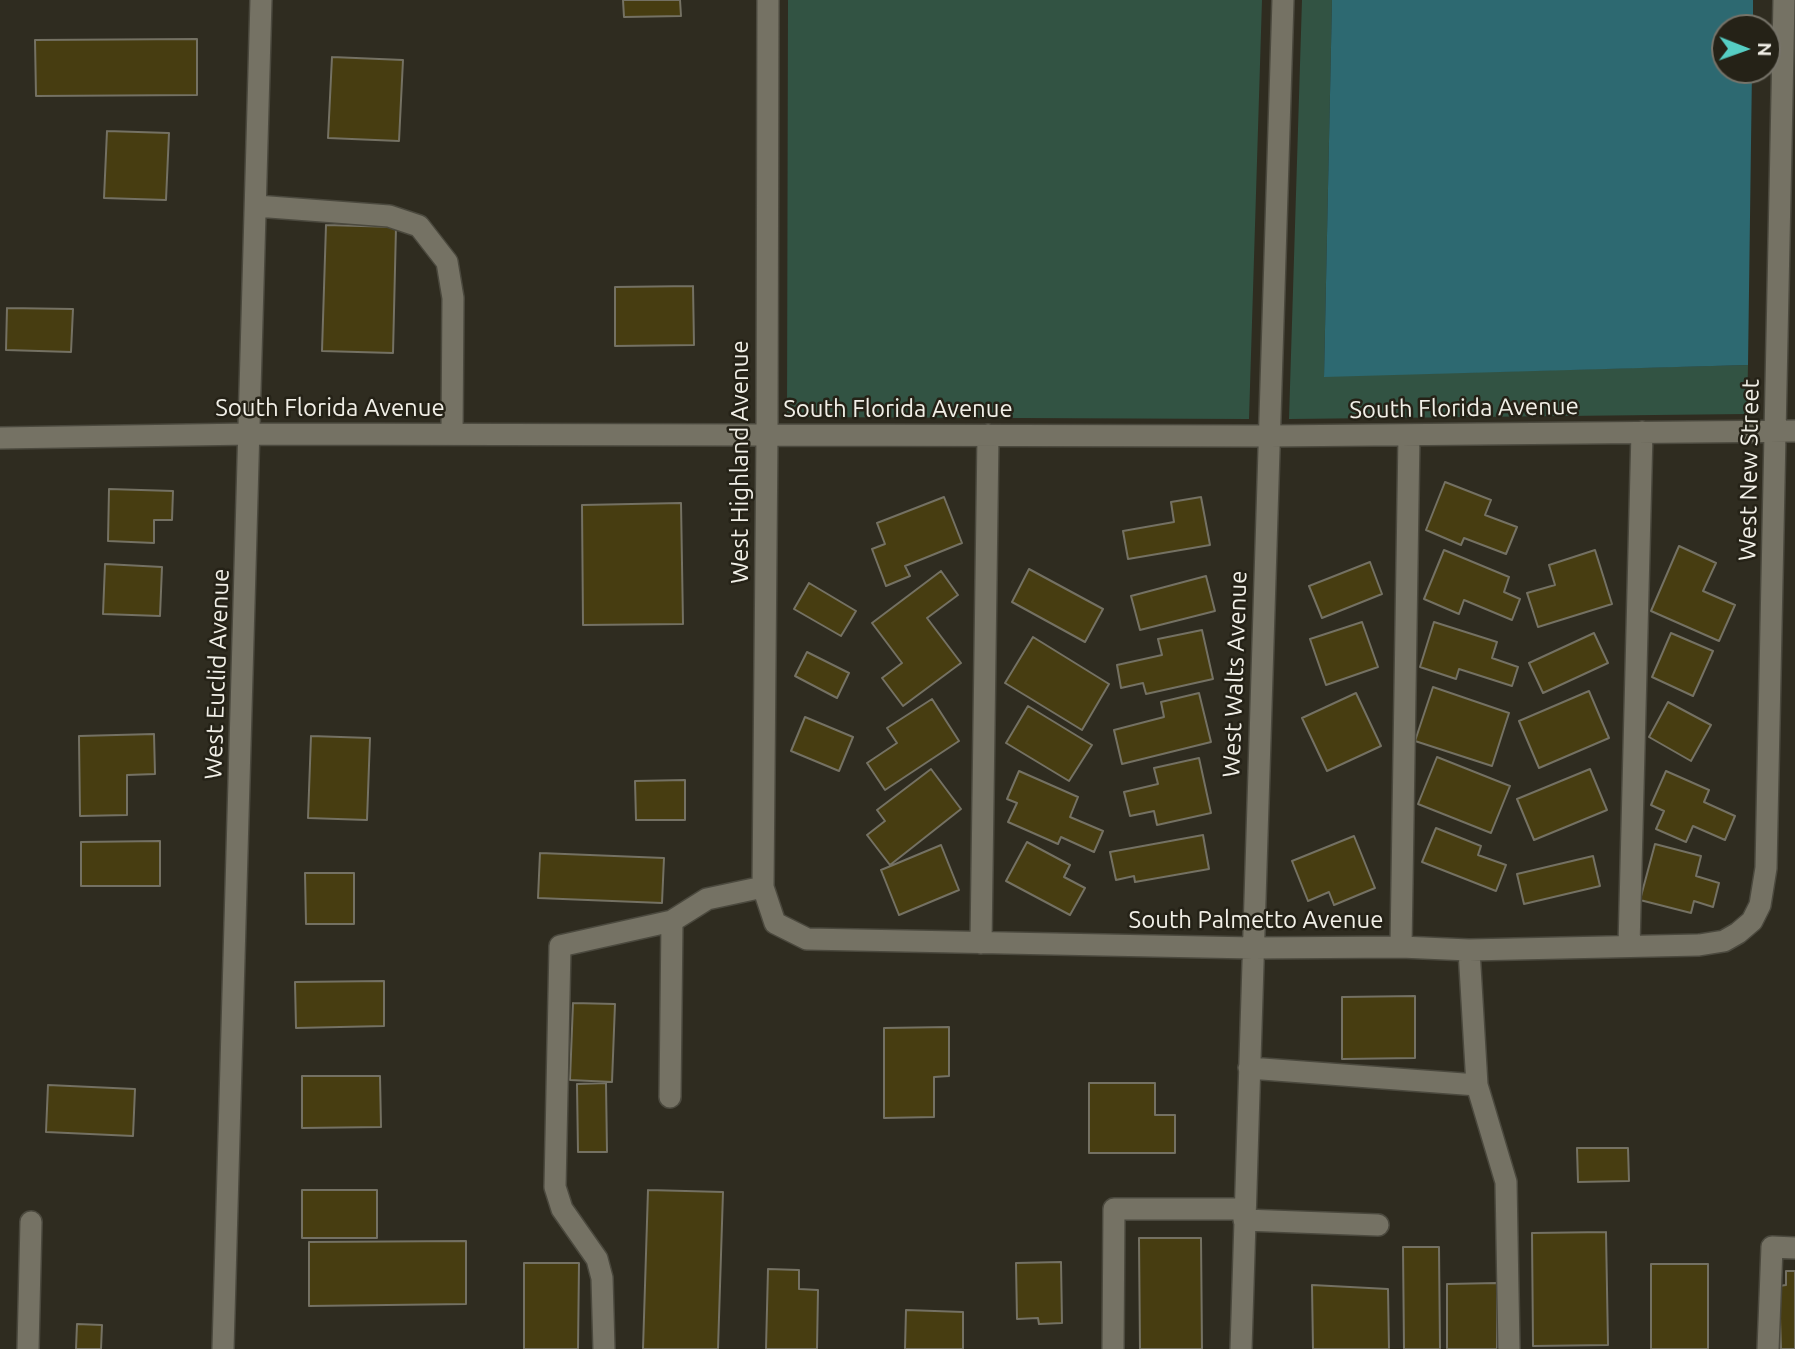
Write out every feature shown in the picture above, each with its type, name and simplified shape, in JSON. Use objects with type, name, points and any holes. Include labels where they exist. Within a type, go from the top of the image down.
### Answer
[{"type":"street","name":"West Euclid Avenue","points":[[223,1349],[261,0]]},
{"type":"street","name":"West Highland Avenue","points":[[768,0],[763,887],[775,923]]},
{"type":"street","name":"West Walts Avenue","points":[[1241,1349],[1283,0]]},
{"type":"street","name":"West New Street","points":[[1738,933],[1752,921],[1760,905],[1766,869],[1786,430],[1784,0]]},
{"type":"street","points":[[256,206],[388,216],[419,226],[447,262],[453,298],[452,434]]},
{"type":"street","name":"South Florida Avenue","points":[[0,438],[250,434],[1269,436],[1786,430]]},
{"type":"street","points":[[1629,946],[1642,432]]},
{"type":"street","points":[[981,943],[988,435]]},
{"type":"street","points":[[1401,947],[1409,435]]},
{"type":"street","points":[[604,1349],[602,1278],[597,1259],[562,1209],[555,1187],[560,946],[672,921],[707,899],[763,887]]},
{"type":"street","points":[[670,1097],[672,921]]},
{"type":"street","name":"South Palmetto Avenue","points":[[775,923],[807,939],[1253,948],[1401,947],[1469,950],[1699,945],[1724,941],[1738,933]]},
{"type":"street","points":[[1469,950],[1477,1084],[1506,1182],[1509,1349]]},
{"type":"street","points":[[1249,1068],[1477,1084]]},
{"type":"street","points":[[1113,1349],[1114,1209],[1245,1214],[1378,1225]]},
{"type":"street","points":[[29,1349],[31,1222]]},
{"type":"street","points":[[1768,1349],[1772,1247],[1795,1248]]},
{"type":"green space","points":[[788,0],[1262,0],[1249,419],[787,417]]},
{"type":"green space","points":[[1302,0],[1332,0],[1324,376],[1748,365],[1747,414],[1289,419]]},
{"type":"water","points":[[1332,0],[1753,0],[1753,14],[1711,14],[1711,84],[1752,84],[1748,365],[1324,377]]},
{"type":"building","points":[[623,0],[680,0],[681,16],[624,17]]},
{"type":"building","points":[[197,39],[197,95],[36,96],[35,40]]},
{"type":"building","points":[[332,57],[403,60],[399,141],[328,138]]},
{"type":"building","points":[[107,131],[169,133],[166,200],[104,198]]},
{"type":"building","points":[[326,225],[396,227],[393,353],[322,351]]},
{"type":"building","points":[[693,286],[694,345],[615,346],[615,287]]},
{"type":"building","points":[[7,308],[73,309],[71,352],[6,350]]},
{"type":"building","points":[[1445,482],[1491,500],[1485,515],[1517,527],[1506,554],[1464,538],[1461,545],[1426,530]]},
{"type":"building","points":[[109,489],[173,491],[172,520],[154,520],[154,543],[108,541]]},
{"type":"building","points":[[944,497],[962,543],[905,566],[910,576],[886,586],[872,549],[885,544],[877,523]]},
{"type":"building","points":[[1201,497],[1210,545],[1128,559],[1123,531],[1174,522],[1171,502]]},
{"type":"building","points":[[681,503],[683,624],[583,625],[582,505]]},
{"type":"building","points":[[1679,546],[1716,563],[1703,591],[1735,605],[1719,641],[1651,611]]},
{"type":"building","points":[[1444,550],[1509,577],[1504,592],[1520,599],[1512,620],[1464,600],[1459,614],[1424,599]]},
{"type":"building","points":[[1595,550],[1612,604],[1538,627],[1527,593],[1555,585],[1549,565]]},
{"type":"building","points":[[1370,562],[1382,594],[1322,618],[1309,586]]},
{"type":"building","points":[[105,564],[162,567],[160,616],[103,614]]},
{"type":"building","points":[[1029,569],[1103,609],[1085,642],[1012,602]]},
{"type":"building","points":[[941,571],[958,595],[927,618],[961,663],[903,706],[882,678],[902,663],[872,623]]},
{"type":"building","points":[[1206,576],[1215,611],[1140,630],[1131,596]]},
{"type":"building","points":[[809,583],[856,611],[841,636],[794,609]]},
{"type":"building","points":[[1362,622],[1378,667],[1326,685],[1310,639]]},
{"type":"building","points":[[1434,622],[1497,642],[1492,658],[1518,667],[1512,686],[1459,669],[1456,679],[1420,667]]},
{"type":"building","points":[[1202,630],[1213,679],[1146,694],[1143,683],[1121,688],[1117,665],[1162,655],[1158,639]]},
{"type":"building","points":[[1594,633],[1608,663],[1543,693],[1529,663]]},
{"type":"building","points":[[1671,633],[1713,651],[1693,696],[1652,677]]},
{"type":"building","points":[[1033,637],[1109,684],[1082,730],[1005,683]]},
{"type":"building","points":[[807,652],[849,673],[837,698],[795,676]]},
{"type":"building","points":[[1433,687],[1509,713],[1492,766],[1415,741]]},
{"type":"building","points":[[1589,691],[1609,738],[1539,768],[1519,721]]},
{"type":"building","points":[[1199,693],[1211,742],[1122,764],[1114,730],[1164,717],[1161,702]]},
{"type":"building","points":[[1356,693],[1381,746],[1327,771],[1302,718]]},
{"type":"building","points":[[932,699],[959,741],[885,790],[867,763],[897,743],[887,728]]},
{"type":"building","points":[[1668,702],[1711,725],[1691,761],[1649,737]]},
{"type":"building","points":[[1028,706],[1092,745],[1069,781],[1006,743]]},
{"type":"building","points":[[805,717],[853,737],[839,771],[791,751]]},
{"type":"building","points":[[154,734],[155,774],[127,775],[127,815],[80,816],[79,736]]},
{"type":"building","points":[[311,736],[370,738],[367,820],[308,818]]},
{"type":"building","points":[[1437,757],[1510,786],[1491,833],[1418,804]]},
{"type":"building","points":[[1199,758],[1211,813],[1157,825],[1154,811],[1130,816],[1124,792],[1158,784],[1154,768]]},
{"type":"building","points":[[931,769],[961,809],[890,865],[867,835],[885,821],[877,810]]},
{"type":"building","points":[[1590,769],[1607,810],[1534,840],[1517,799]]},
{"type":"building","points":[[1019,771],[1078,797],[1070,817],[1103,831],[1094,852],[1061,837],[1058,844],[1008,822],[1017,803],[1007,799]]},
{"type":"building","points":[[1666,771],[1709,790],[1704,802],[1735,816],[1725,840],[1693,826],[1686,842],[1656,829],[1664,811],[1651,805]]},
{"type":"building","points":[[685,780],[685,820],[636,820],[635,781]]},
{"type":"building","points":[[1436,828],[1481,846],[1478,855],[1506,865],[1496,891],[1422,862]]},
{"type":"building","points":[[1203,835],[1209,869],[1135,882],[1134,876],[1116,880],[1110,852]]},
{"type":"building","points":[[1354,836],[1375,888],[1334,905],[1329,892],[1308,901],[1292,861]]},
{"type":"building","points":[[160,841],[160,886],[81,886],[81,842]]},
{"type":"building","points":[[1027,842],[1070,865],[1064,877],[1085,888],[1070,915],[1006,881]]},
{"type":"building","points":[[1655,844],[1701,856],[1696,876],[1719,883],[1713,907],[1694,901],[1691,913],[1640,900]]},
{"type":"building","points":[[941,845],[959,890],[899,915],[881,870]]},
{"type":"building","points":[[540,853],[664,858],[662,903],[538,898]]},
{"type":"building","points":[[1593,856],[1600,886],[1524,904],[1517,874]]},
{"type":"building","points":[[305,873],[354,873],[354,924],[306,924]]},
{"type":"building","points":[[384,981],[384,1026],[296,1028],[295,982]]},
{"type":"building","points":[[1415,996],[1415,1058],[1342,1059],[1342,997]]},
{"type":"building","points":[[573,1003],[615,1004],[612,1082],[570,1080]]},
{"type":"building","points":[[949,1027],[949,1076],[934,1077],[934,1117],[884,1118],[884,1028]]},
{"type":"building","points":[[302,1076],[380,1076],[381,1127],[302,1128]]},
{"type":"building","points":[[606,1083],[607,1152],[578,1152],[577,1084]]},
{"type":"building","points":[[1089,1083],[1155,1083],[1155,1115],[1175,1115],[1175,1153],[1089,1153]]},
{"type":"building","points":[[48,1085],[135,1089],[133,1136],[46,1132]]},
{"type":"building","points":[[1577,1148],[1628,1148],[1629,1181],[1578,1182]]},
{"type":"building","points":[[302,1190],[377,1190],[377,1238],[302,1238]]},
{"type":"building","points":[[648,1190],[723,1192],[718,1349],[643,1349]]},
{"type":"building","points":[[1606,1232],[1608,1345],[1533,1346],[1532,1233]]},
{"type":"building","points":[[1139,1238],[1201,1238],[1202,1349],[1140,1349]]},
{"type":"building","points":[[466,1241],[466,1304],[309,1306],[309,1242]]},
{"type":"building","points":[[1403,1247],[1439,1247],[1440,1349],[1404,1349]]},
{"type":"building","points":[[1061,1262],[1062,1323],[1039,1324],[1038,1318],[1017,1319],[1016,1263]]},
{"type":"building","points":[[524,1263],[579,1263],[578,1349],[524,1349]]},
{"type":"building","points":[[1651,1264],[1708,1264],[1708,1349],[1651,1349]]},
{"type":"building","points":[[768,1269],[799,1270],[799,1289],[818,1290],[817,1349],[766,1349]]},
{"type":"building","points":[[1786,1271],[1795,1271],[1795,1349],[1781,1349],[1779,1286],[1786,1285]]},
{"type":"building","points":[[1497,1283],[1497,1349],[1447,1349],[1447,1284]]},
{"type":"building","points":[[1312,1285],[1388,1289],[1389,1349],[1313,1349]]},
{"type":"building","points":[[906,1310],[963,1312],[963,1349],[905,1349]]},
{"type":"building","points":[[77,1324],[102,1325],[101,1349],[76,1349]]}]
